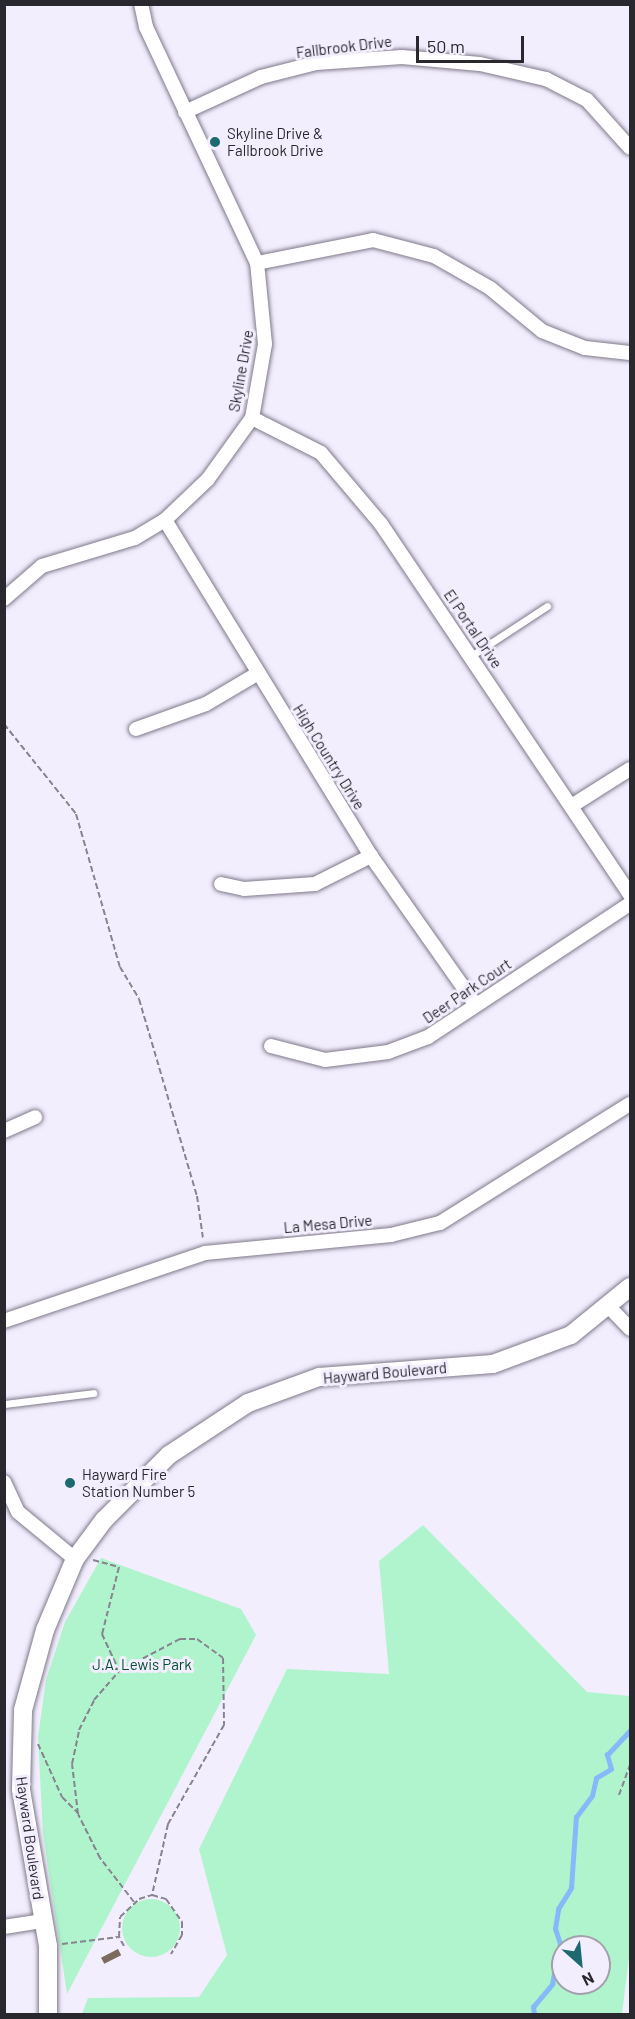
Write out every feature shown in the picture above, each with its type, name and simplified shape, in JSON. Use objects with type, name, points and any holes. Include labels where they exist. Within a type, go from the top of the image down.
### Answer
[{"type":"main road","name":"Hayward Boulevard","points":[[48,2014],[48,1946],[21,1789],[23,1710],[45,1630],[75,1559],[104,1520],[169,1455],[248,1403],[319,1377],[494,1364],[571,1335],[610,1308],[630,1287]]},
{"type":"street","name":"Skyline Drive","points":[[4,599],[42,566],[135,538],[165,520],[208,479],[252,418],[265,344],[257,263],[185,112],[141,4]]},
{"type":"street","name":"Fallbrook Drive","points":[[185,112],[261,77],[316,63],[402,57],[480,64],[546,79],[587,100],[630,148]]},
{"type":"street","points":[[257,263],[373,240],[434,256],[490,288],[542,331],[585,348],[630,353]]},
{"type":"street","name":"El Portal Drive","points":[[252,418],[321,453],[381,524],[573,806],[630,895]]},
{"type":"street","name":"High Country Drive","points":[[165,520],[257,674],[371,856],[475,1004]]},
{"type":"street","points":[[136,729],[206,704],[257,674]]},
{"type":"street","points":[[573,806],[630,769]]},
{"type":"street","points":[[221,884],[244,889],[315,884],[371,856]]},
{"type":"street","name":"Deer Park Court","points":[[271,1046],[326,1060],[388,1052],[428,1037],[630,904]]},
{"type":"street","name":"La Mesa Drive","points":[[4,1321],[205,1253],[392,1235],[441,1223],[630,1104]]},
{"type":"street","points":[[4,1131],[35,1117]]},
{"type":"street","points":[[610,1308],[630,1329]]},
{"type":"street","points":[[4,1482],[18,1512],[75,1559]]},
{"type":"street","points":[[4,1928],[42,1921]]},
{"type":"lane","points":[[471,656],[547,606]]},
{"type":"lane","points":[[4,1404],[93,1392]]},
{"type":"path","points":[[4,724],[76,814],[120,967],[139,999],[197,1196],[205,1253]]},
{"type":"path","points":[[75,1559],[119,1567],[102,1634],[119,1671]]},
{"type":"path","points":[[78,1814],[72,1764],[79,1730],[94,1700],[119,1671],[180,1640],[197,1639],[223,1658],[226,1678],[225,1725],[168,1824],[152,1895]]},
{"type":"path","points":[[21,1739],[41,1745],[62,1797],[78,1814],[100,1858],[134,1902]]},
{"type":"path","points":[[620,1795],[630,1764]]},
{"type":"path","points":[[124,1946],[118,1936],[120,1917],[134,1902],[152,1895],[171,1904],[182,1922],[182,1935],[171,1954]]},
{"type":"path","points":[[48,1946],[118,1936]]},
{"type":"green space","points":[[423,1525],[587,1692],[630,1696],[630,1950],[622,2014],[82,2014],[88,1998],[199,1997],[227,1955],[199,1849],[287,1669],[389,1674],[379,1561]]},
{"type":"green space","name":"J.A. Lewis Park","points":[[101,1558],[241,1609],[256,1635],[67,1994],[43,1834],[38,1737],[46,1680],[65,1622]]},
{"type":"green space","points":[[151,1899],[162,1901],[175,1912],[180,1928],[178,1939],[167,1952],[151,1957],[140,1955],[127,1944],[122,1928],[124,1917],[135,1904]]},
{"type":"building","points":[[118,1949],[121,1955],[104,1964],[101,1958]]},
{"type":"waterway","points":[[534,2014],[533,2007],[552,1984],[560,1944],[555,1929],[558,1909],[571,1888],[576,1817],[592,1796],[596,1778],[611,1769],[607,1755],[630,1730]]},
{"type":"place","name":"Skyline Drive & Fallbrook Drive","points":[[215,142]]},
{"type":"place","name":"Hayward Fire Station Number 5","points":[[70,1483]]}]
